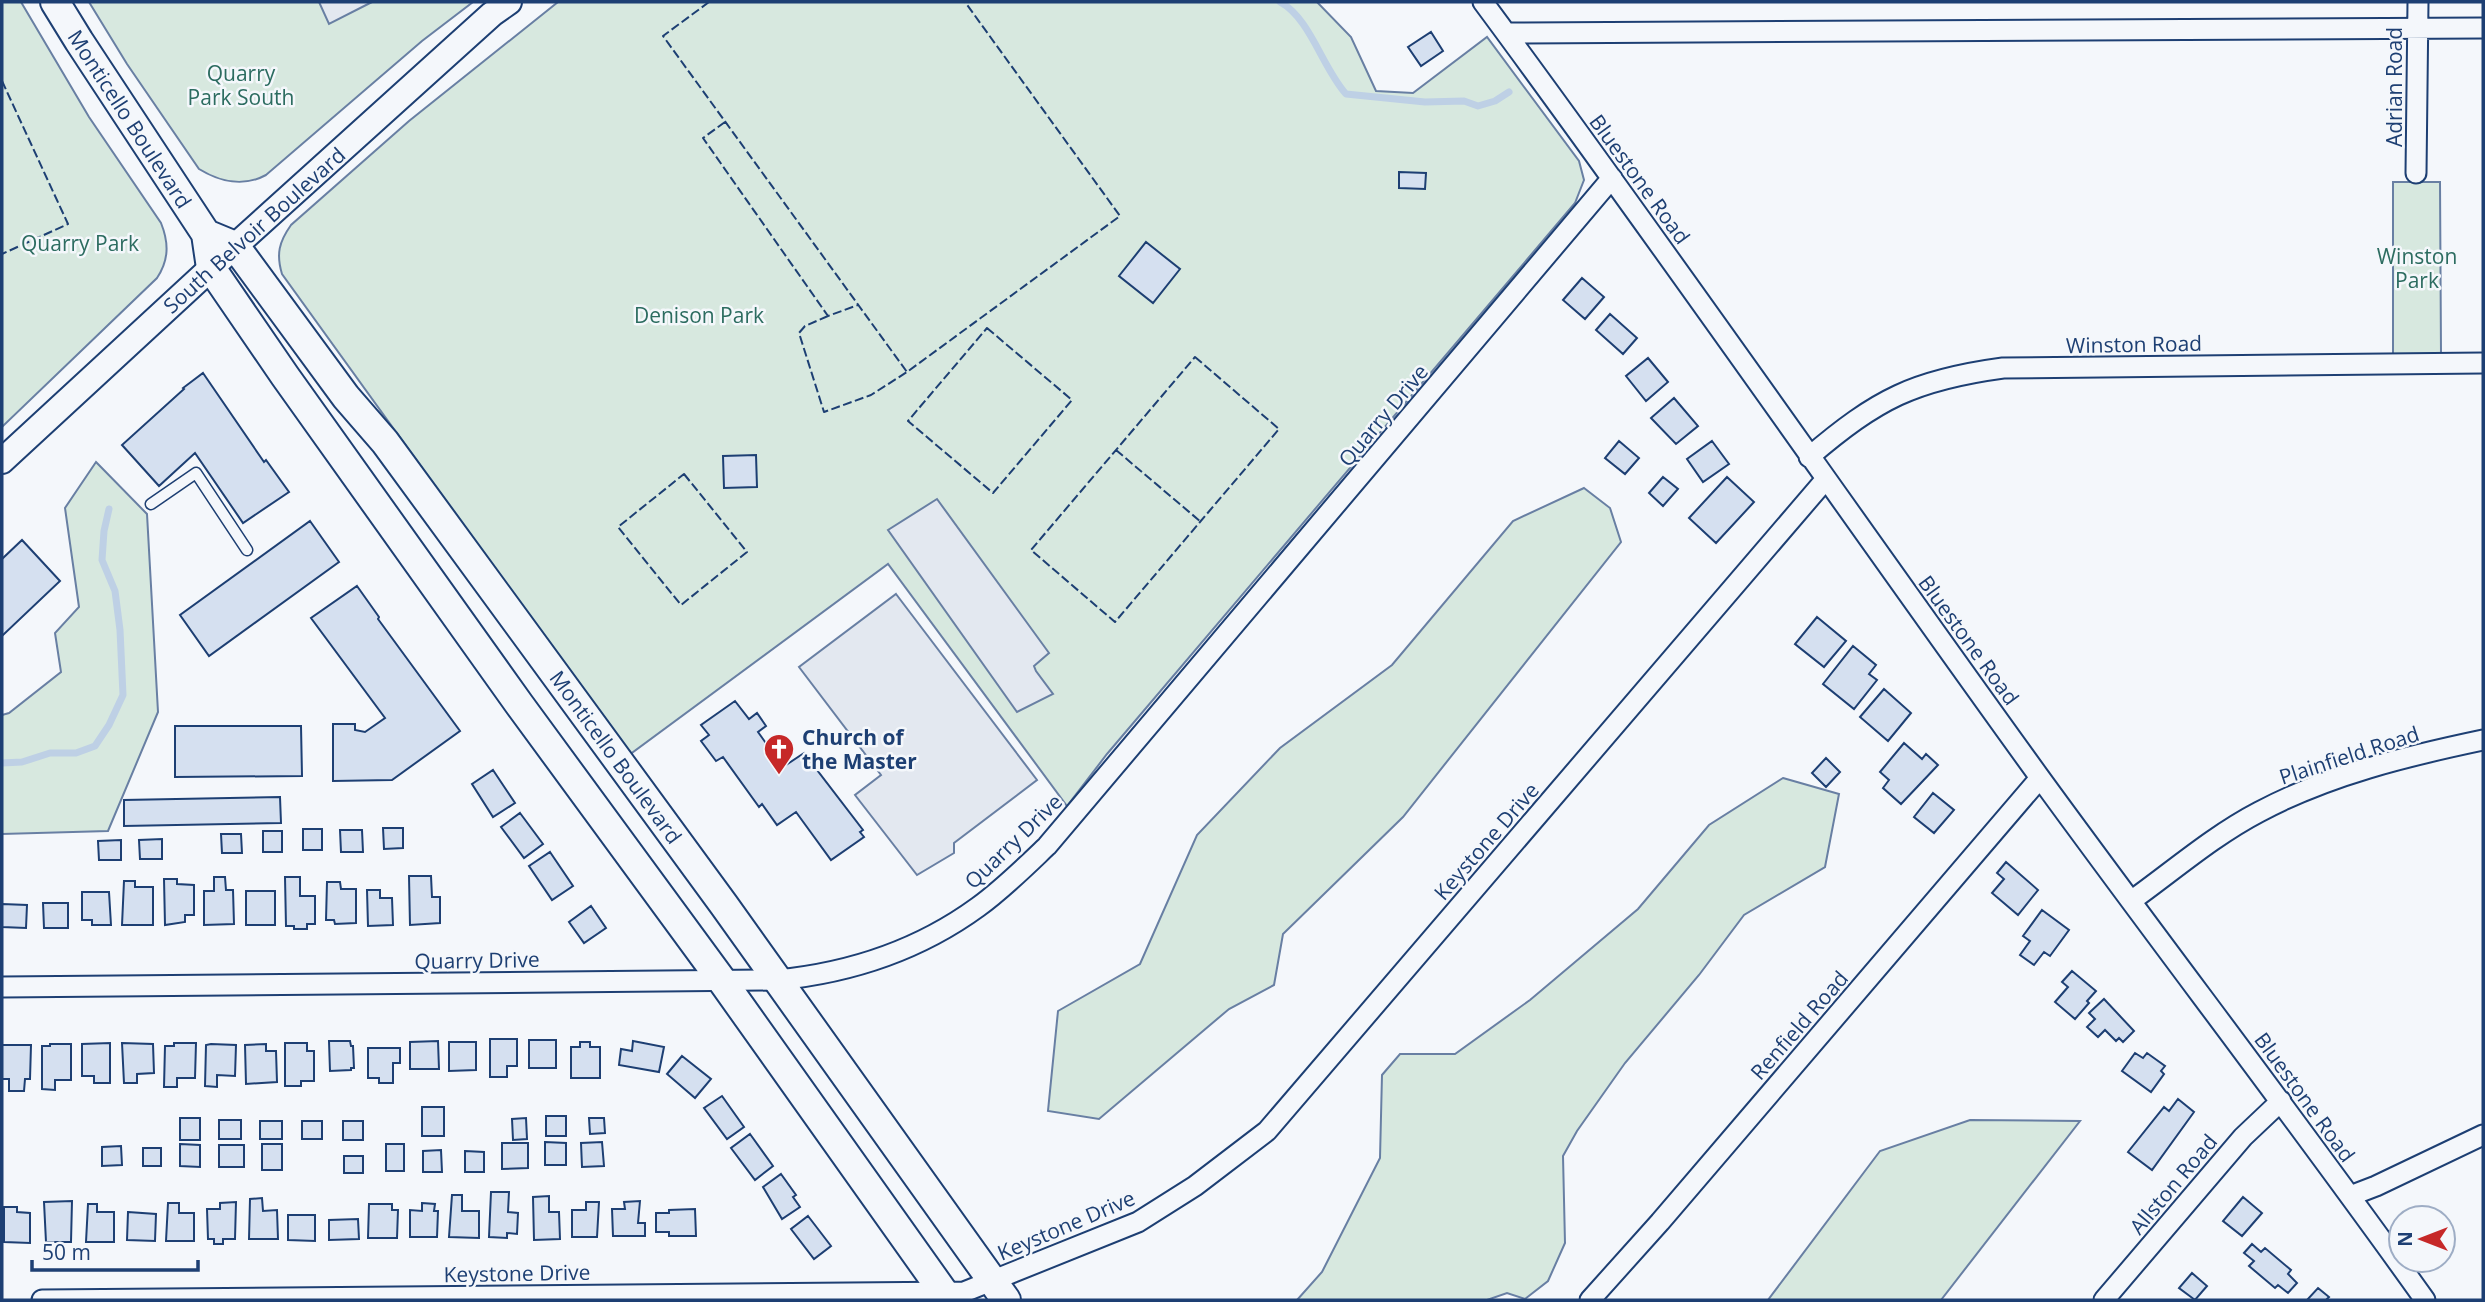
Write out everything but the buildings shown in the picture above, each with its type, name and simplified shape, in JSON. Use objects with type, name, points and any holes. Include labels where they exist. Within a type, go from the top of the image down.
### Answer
[{"type":"main road","name":"Monticello Boulevard","points":[[55,2],[206,234],[211,268],[519,705],[723,982],[946,1296]]},
{"type":"main road","points":[[206,234],[235,246]]},
{"type":"main road","name":"Monticello Boulevard","points":[[235,246],[346,397],[385,442],[724,905],[999,1290]]},
{"type":"street","name":"South Belvoir Boulevard","points":[[2,461],[235,246],[492,14],[509,2]]},
{"type":"street","name":"Bluestone Road","points":[[1483,2],[1612,178],[2040,778],[2281,1101],[2425,1300]]},
{"type":"street","name":"Adrian Road","points":[[2416,173],[2418,2]]},
{"type":"street","points":[[1506,33],[2483,28]]},
{"type":"street","name":"Quarry Drive","points":[[2,987],[777,981],[827,974],[880,958],[920,941],[978,907],[1039,853],[1148,728],[1612,178]]},
{"type":"street","name":"Winston Road","points":[[1809,457],[1853,420],[1884,401],[1922,384],[2003,368],[2483,363]]},
{"type":"street","name":"Keystone Drive","points":[[42,1300],[946,1296],[999,1290],[1138,1223],[1195,1186],[1267,1131],[1826,479]]},
{"type":"street","name":"Plainfield Road","points":[[2131,901],[2230,830],[2279,802],[2353,773],[2483,740]]},
{"type":"street","name":"Renfield Road","points":[[1590,1300],[1660,1223],[2040,778]]},
{"type":"street","name":"Allston Road","points":[[2104,1300],[2243,1137],[2281,1101]]},
{"type":"street","points":[[2350,1196],[2483,1135]]},
{"type":"lane","points":[[151,504],[196,473],[247,550]]},
{"type":"green space","name":"Quarry Park","points":[[2,2],[21,2],[89,117],[161,223],[166,251],[164,265],[157,278],[2,427]]},
{"type":"green space","name":"Quarry Park South","points":[[89,2],[473,2],[422,41],[266,175],[241,182],[224,180],[199,169],[127,64]]},
{"type":"green space","name":"Denison Park","points":[[558,2],[1317,2],[1351,37],[1376,91],[1413,93],[1487,37],[1579,161],[1584,180],[1575,203],[1107,754],[1067,806],[888,564],[629,755],[282,274],[279,260],[281,243],[291,225],[409,121]]},
{"type":"green space","name":"Winston Park","points":[[2393,182],[2440,182],[2441,354],[2393,354]]},
{"type":"green space","points":[[96,462],[147,514],[158,712],[108,831],[2,834],[2,715],[9,713],[61,672],[55,633],[79,607],[65,508]]},
{"type":"green space","points":[[1584,488],[1610,508],[1621,542],[1403,817],[1283,934],[1274,985],[1229,1009],[1099,1119],[1048,1111],[1058,1011],[1140,964],[1197,835],[1280,748],[1392,665],[1513,521]]},
{"type":"green space","points":[[1783,778],[1839,794],[1825,867],[1744,915],[1699,975],[1625,1063],[1577,1131],[1563,1156],[1565,1243],[1548,1281],[1525,1299],[1507,1293],[1487,1300],[1297,1300],[1322,1272],[1380,1158],[1382,1075],[1400,1054],[1455,1054],[1530,1000],[1638,909],[1709,825]]},
{"type":"green space","points":[[1970,1120],[2080,1121],[1941,1300],[1768,1300],[1880,1151]]},
{"type":"shaded area","points":[[319,2],[372,2],[329,24]]},
{"type":"shaded area","points":[[937,499],[1049,653],[1034,666],[1053,694],[1017,712],[888,530]]},
{"type":"shaded area","points":[[896,594],[1037,780],[954,843],[954,853],[917,875],[855,795],[881,775],[799,667]]},
{"type":"waterway","points":[[1280,2],[1300,19],[1346,94],[1425,102],[1464,101],[1478,106],[1495,101],[1509,92]]},
{"type":"waterway","points":[[2,763],[22,762],[50,753],[76,753],[95,746],[109,725],[123,695],[115,591],[102,560],[109,509]]},
{"type":"fence","points":[[709,2],[663,36],[907,372],[1120,216],[965,2]]},
{"type":"fence","points":[[2,81],[68,224],[2,254]]},
{"type":"fence","points":[[725,122],[703,138],[828,316],[858,305]]},
{"type":"fence","points":[[828,316],[805,326],[799,333],[824,412],[871,395],[907,372]]},
{"type":"fence","points":[[987,328],[1072,400],[993,493],[908,421],[987,328]]},
{"type":"fence","points":[[1195,357],[1279,429],[1115,622],[1031,550],[1195,357]]},
{"type":"fence","points":[[1116,450],[1201,522]]},
{"type":"fence","points":[[684,474],[747,552],[681,605],[618,527],[684,474]]},
{"type":"place","name":"Church of the Master","points":[[779,776]]}]
